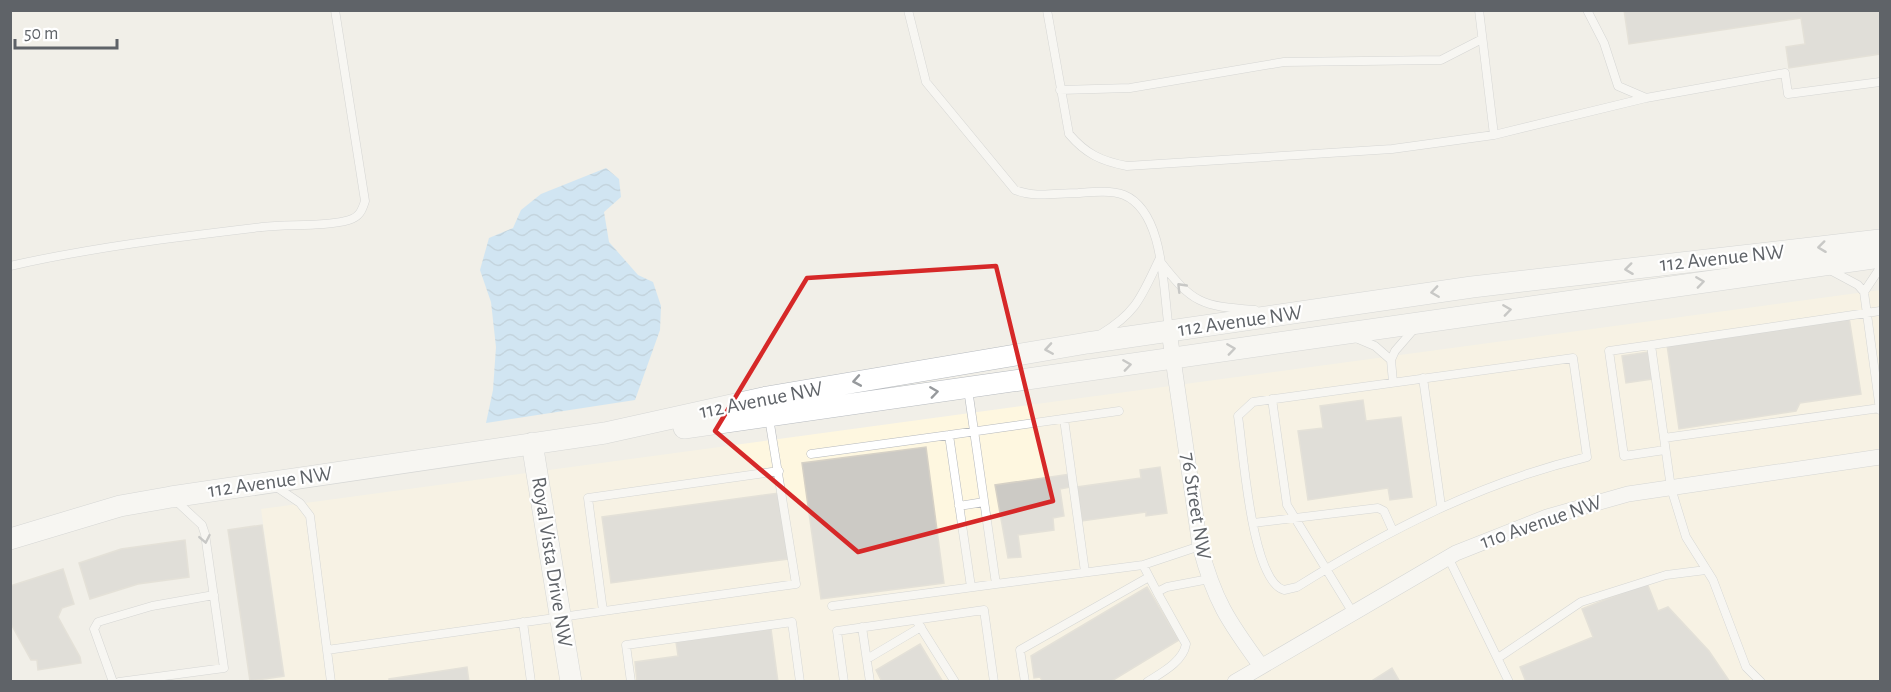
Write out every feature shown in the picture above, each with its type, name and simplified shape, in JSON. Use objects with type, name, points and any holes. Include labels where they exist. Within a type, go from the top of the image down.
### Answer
[{"type":"street","name":"112 Avenue NW","points":[[10,538],[59,522],[171,497],[605,433],[767,397],[1087,343],[1472,287],[1881,240]]},
{"type":"street","name":"112 Avenue NW","points":[[605,433],[689,428],[1881,256]]},
{"type":"street","name":"76 Street NW","points":[[1169,331],[1200,546],[1209,579],[1230,622],[1261,666]]},
{"type":"street","name":"Royal Vista Drive NW","points":[[532,444],[571,681]]},
{"type":"street","name":"110 Avenue NW","points":[[1235,681],[1448,557],[1502,533],[1581,506],[1628,494],[1881,457]]},
{"type":"lane","points":[[10,266],[52,257],[181,237],[295,223],[346,221],[356,218],[362,211],[365,201],[335,10]]},
{"type":"lane","points":[[908,10],[926,82],[1015,190],[1030,196],[1053,193],[1122,194],[1139,203],[1148,215],[1159,260],[1169,331]]},
{"type":"lane","points":[[1047,10],[1069,134],[1081,149],[1102,161],[1127,166],[1392,149],[1494,135],[1646,98],[1785,73],[1788,94],[1881,82]]},
{"type":"lane","points":[[1479,10],[1494,135]]},
{"type":"lane","points":[[1587,10],[1604,43],[1618,86],[1646,98]]},
{"type":"lane","points":[[1060,90],[1130,88],[1284,62],[1441,60],[1482,39]]},
{"type":"lane","points":[[1159,260],[1182,290],[1199,303],[1229,308],[1296,313]]},
{"type":"lane","points":[[1087,343],[1123,321],[1136,305],[1159,260]]},
{"type":"lane","points":[[1821,265],[1847,278],[1864,292]]},
{"type":"lane","points":[[1664,438],[1880,408],[1864,292],[1881,268]]},
{"type":"lane","points":[[1665,450],[1624,456],[1609,351],[1881,311]]},
{"type":"lane","points":[[1393,382],[1391,360],[1402,341],[1421,323]]},
{"type":"lane","points":[[1344,333],[1375,346],[1391,360]]},
{"type":"lane","points":[[1651,345],[1671,488],[1686,537],[1706,570],[1746,667],[1761,681]]},
{"type":"lane","points":[[1574,358],[1587,457],[1541,468],[1441,506],[1297,587],[1279,589],[1265,572],[1253,523],[1238,416],[1253,402],[1423,378],[1574,358]]},
{"type":"lane","points":[[1423,378],[1441,506]]},
{"type":"lane","points":[[967,387],[996,584]]},
{"type":"lane","points":[[1272,399],[1287,505],[1353,612]]},
{"type":"lane","points":[[812,454],[1119,411]]},
{"type":"lane","points":[[327,650],[796,584],[769,416]]},
{"type":"lane","points":[[1064,419],[1085,572]]},
{"type":"lane","points":[[949,435],[970,587]]},
{"type":"lane","points":[[603,611],[588,498],[779,471]]},
{"type":"lane","points":[[269,482],[300,503],[310,516],[332,681]]},
{"type":"lane","points":[[119,681],[224,668],[202,525],[171,497]]},
{"type":"lane","points":[[959,506],[984,502]]},
{"type":"lane","points":[[1253,523],[1378,508],[1384,511],[1393,531]]},
{"type":"lane","points":[[832,606],[1143,565],[1200,546]]},
{"type":"lane","points":[[1448,557],[1509,681]]},
{"type":"lane","points":[[1143,565],[1186,644],[1185,650],[1172,664],[1147,681]]},
{"type":"lane","points":[[1498,658],[1581,602],[1666,575],[1706,570]]},
{"type":"lane","points":[[1025,681],[1020,650],[1149,577]]},
{"type":"lane","points":[[1157,592],[1167,587],[1209,579]]},
{"type":"lane","points":[[113,681],[94,628],[98,622],[152,606],[214,595]]},
{"type":"lane","points":[[844,681],[837,631],[918,623],[984,610],[994,681]]},
{"type":"lane","points":[[631,681],[626,645],[792,621],[800,681]]},
{"type":"lane","points":[[523,622],[531,681]]},
{"type":"lane","points":[[867,659],[918,623]]},
{"type":"lane","points":[[918,623],[955,681]]},
{"type":"lane","points":[[862,627],[870,681]]},
{"type":"highlighted area","points":[[996,266],[1053,501],[858,552],[715,431],[807,278]]},
{"type":"shaded area","points":[[1880,290],[1880,681],[251,682],[285,677],[261,509]]},
{"type":"water","points":[[606,168],[619,179],[621,197],[604,212],[609,242],[638,275],[653,282],[661,306],[660,330],[635,400],[486,423],[493,390],[496,347],[491,302],[480,270],[489,238],[513,228],[521,210],[541,194]]},
{"type":"building","points":[[1624,10],[1880,10],[1880,54],[1789,68],[1786,47],[1805,44],[1801,18],[1629,44]]},
{"type":"building","points":[[1849,317],[1861,394],[1800,403],[1796,411],[1679,429],[1667,345]]},
{"type":"building","points":[[1648,352],[1652,379],[1626,383],[1622,356]]},
{"type":"building","points":[[1363,400],[1366,421],[1401,417],[1412,497],[1390,500],[1388,488],[1308,500],[1298,431],[1323,428],[1320,406]]},
{"type":"building","points":[[926,447],[944,583],[821,599],[802,463]]},
{"type":"building","points":[[1160,467],[1167,513],[1146,516],[1146,512],[1082,521],[1077,487],[1141,478],[1140,470]]},
{"type":"building","points":[[1070,474],[1071,487],[1060,489],[1064,516],[1053,518],[1054,530],[1018,535],[1021,557],[1008,558],[995,485]]},
{"type":"building","points":[[779,493],[788,559],[611,583],[602,517]]},
{"type":"building","points":[[262,525],[284,676],[250,681],[228,530]]},
{"type":"building","points":[[185,540],[189,577],[138,584],[90,599],[79,563],[121,549]]},
{"type":"building","points":[[63,569],[74,604],[62,608],[58,617],[81,663],[38,670],[37,660],[31,660],[10,622],[10,586]]},
{"type":"building","points":[[1647,583],[1658,611],[1668,607],[1709,651],[1730,682],[1526,682],[1520,667],[1593,637],[1582,609]]},
{"type":"building","points":[[1147,587],[1179,640],[1110,682],[1043,682],[1040,677],[1034,678],[1031,656]]},
{"type":"building","points":[[771,629],[778,682],[637,682],[635,662],[678,656],[676,642]]},
{"type":"building","points":[[920,644],[943,682],[882,682],[876,670]]},
{"type":"building","points":[[467,667],[469,682],[389,682],[389,679]]},
{"type":"building","points":[[1392,668],[1400,682],[1370,682]]}]
